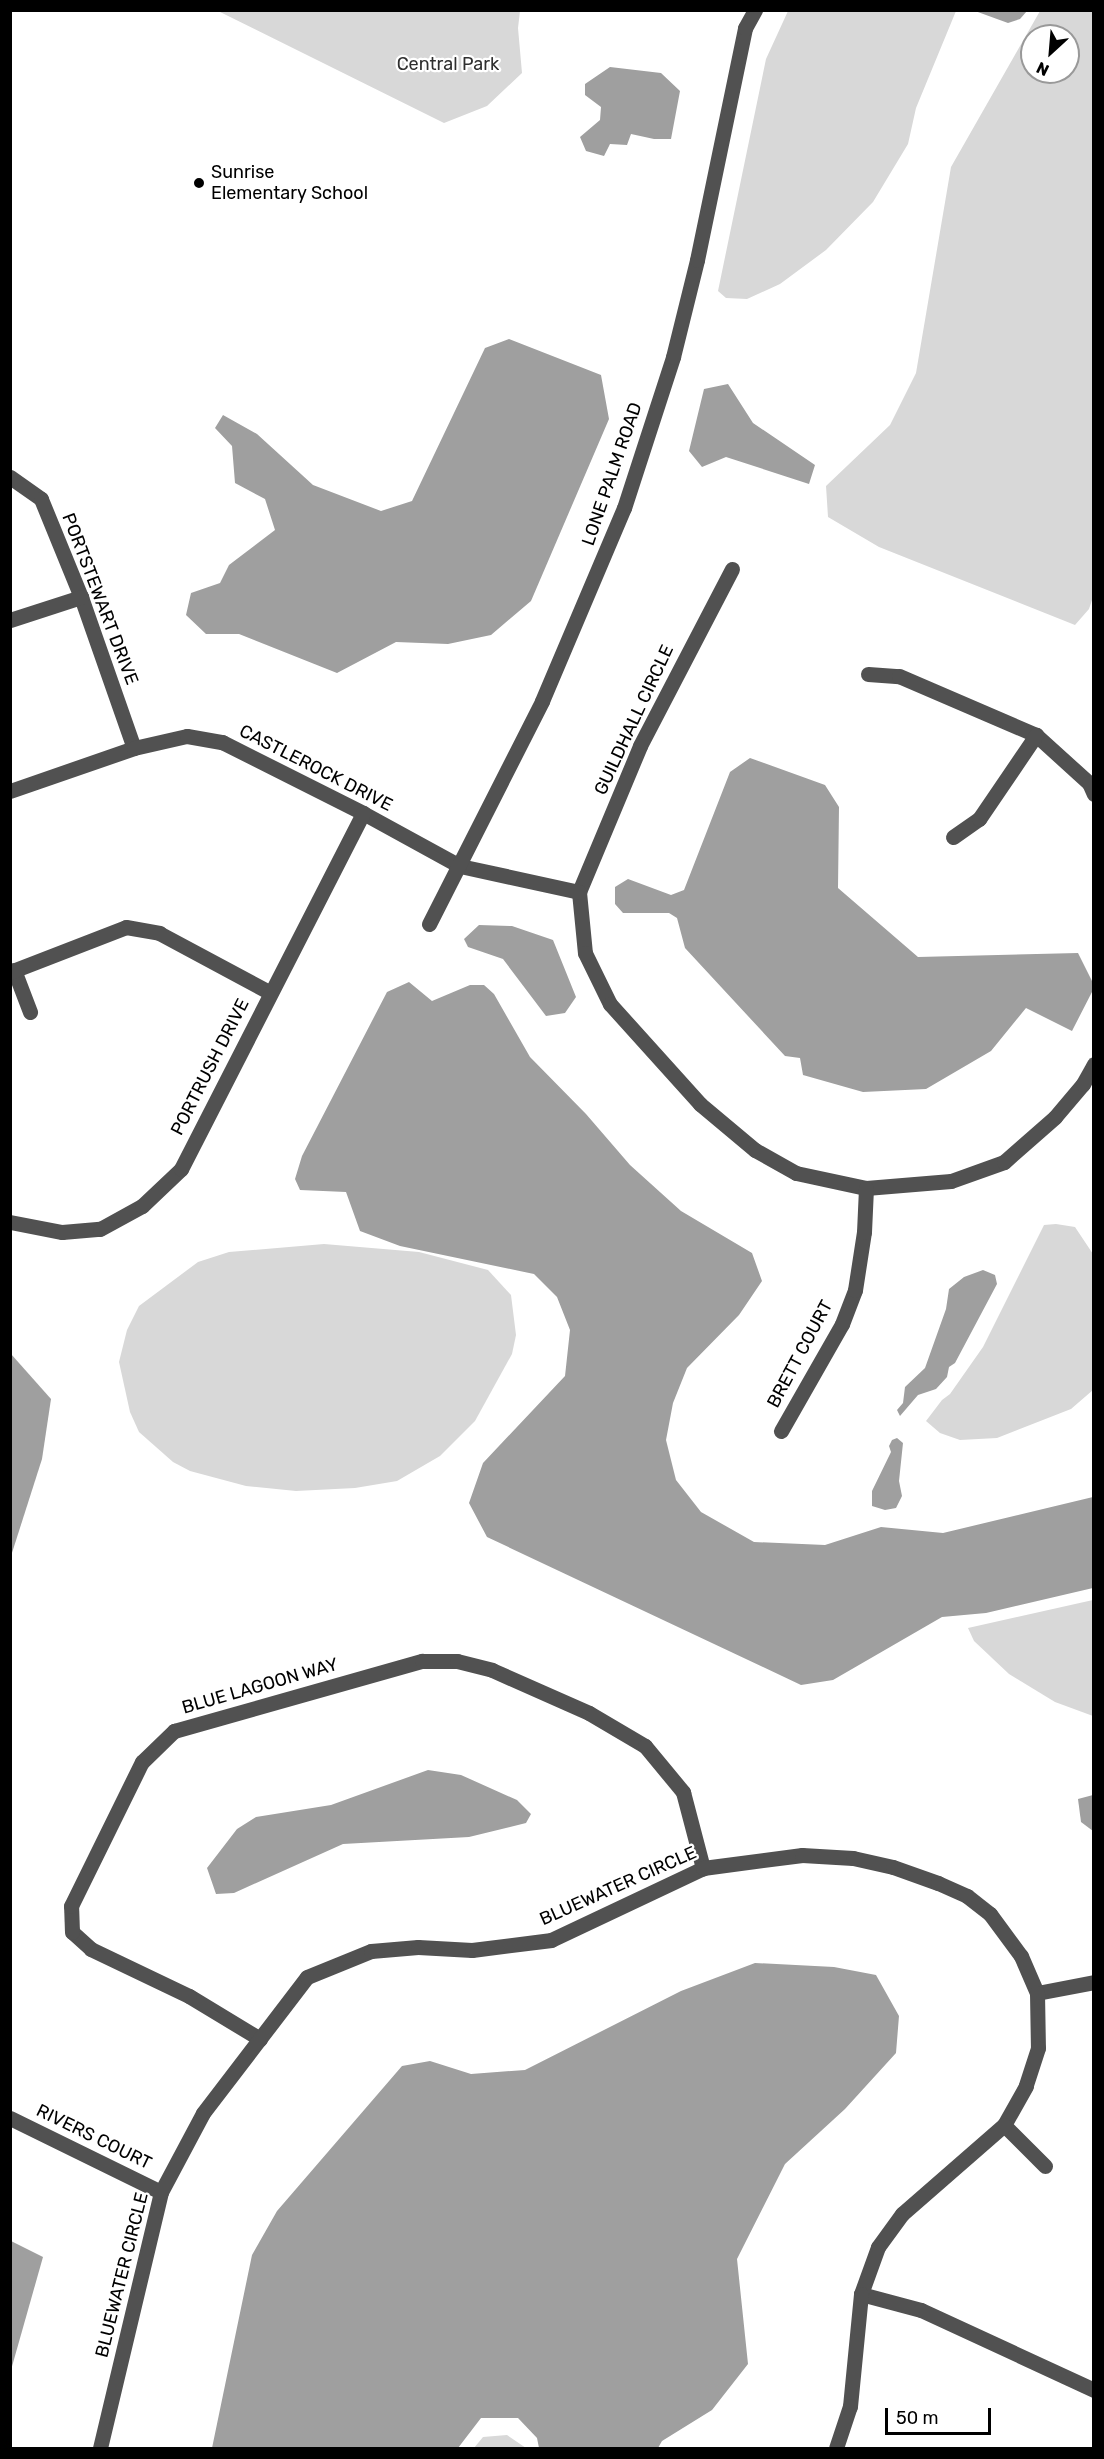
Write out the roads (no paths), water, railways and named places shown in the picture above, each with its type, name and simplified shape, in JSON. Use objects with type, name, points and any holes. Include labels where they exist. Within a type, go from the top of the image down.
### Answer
[{"type":"street","name":"LONE PALM ROAD","points":[[429,924],[542,701],[624,508],[673,357],[697,260],[745,28],[755,10]]},
{"type":"street","name":"PORTSTEWART DRIVE","points":[[10,477],[41,499],[81,597],[134,748]]},
{"type":"street","name":"GUILDHALL CIRCLE","points":[[732,569],[640,746],[579,892],[585,952],[610,1004],[700,1104],[755,1150],[796,1173],[866,1188],[951,1181],[1004,1162],[1055,1117],[1083,1084],[1094,1064]]},
{"type":"street","points":[[10,620],[81,597]]},
{"type":"street","points":[[868,675],[899,676],[1036,735],[1089,783],[1094,794]]},
{"type":"street","points":[[953,837],[979,819],[1036,735]]},
{"type":"street","name":"CASTLEROCK DRIVE","points":[[10,790],[134,748],[187,736],[222,742],[363,813],[460,866]]},
{"type":"street","name":"PORTRUSH DRIVE","points":[[10,1222],[62,1232],[100,1228],[142,1206],[181,1169],[269,992],[363,813]]},
{"type":"street","points":[[460,866],[579,892]]},
{"type":"street","points":[[30,1012],[12,971],[126,927],[159,933],[269,992]]},
{"type":"street","name":"BRETT COURT","points":[[782,1431],[791,1409],[842,1324],[855,1290],[864,1232],[866,1188]]},
{"type":"street","name":"BLUE LAGOON WAY","points":[[260,2039],[189,1996],[91,1949],[72,1932],[71,1906],[142,1762],[174,1731],[422,1661],[457,1661],[492,1670],[589,1713],[645,1746],[683,1792],[703,1868]]},
{"type":"street","name":"BLUEWATER CIRCLE","points":[[100,2448],[161,2192],[203,2113],[307,1977],[370,1951],[418,1947],[472,1950],[551,1940],[703,1868],[766,1858],[823,1856],[853,1858],[938,1883],[967,1896],[990,1914],[1021,1956],[1037,1993],[1038,2048],[1026,2086],[1004,2125],[902,2214],[878,2247],[861,2294],[850,2406],[836,2448]]},
{"type":"street","points":[[1037,1993],[1094,1982]]},
{"type":"street","name":"RIVERS COURT","points":[[10,2118],[161,2192]]},
{"type":"street","points":[[1004,2125],[1045,2166]]},
{"type":"street","points":[[861,2294],[921,2310],[1094,2390]]},
{"type":"place","name":"Sunrise Elementary School","points":[[199,183]]},
{"type":"park label","name":"Central Park","points":[[448,64]]}]
